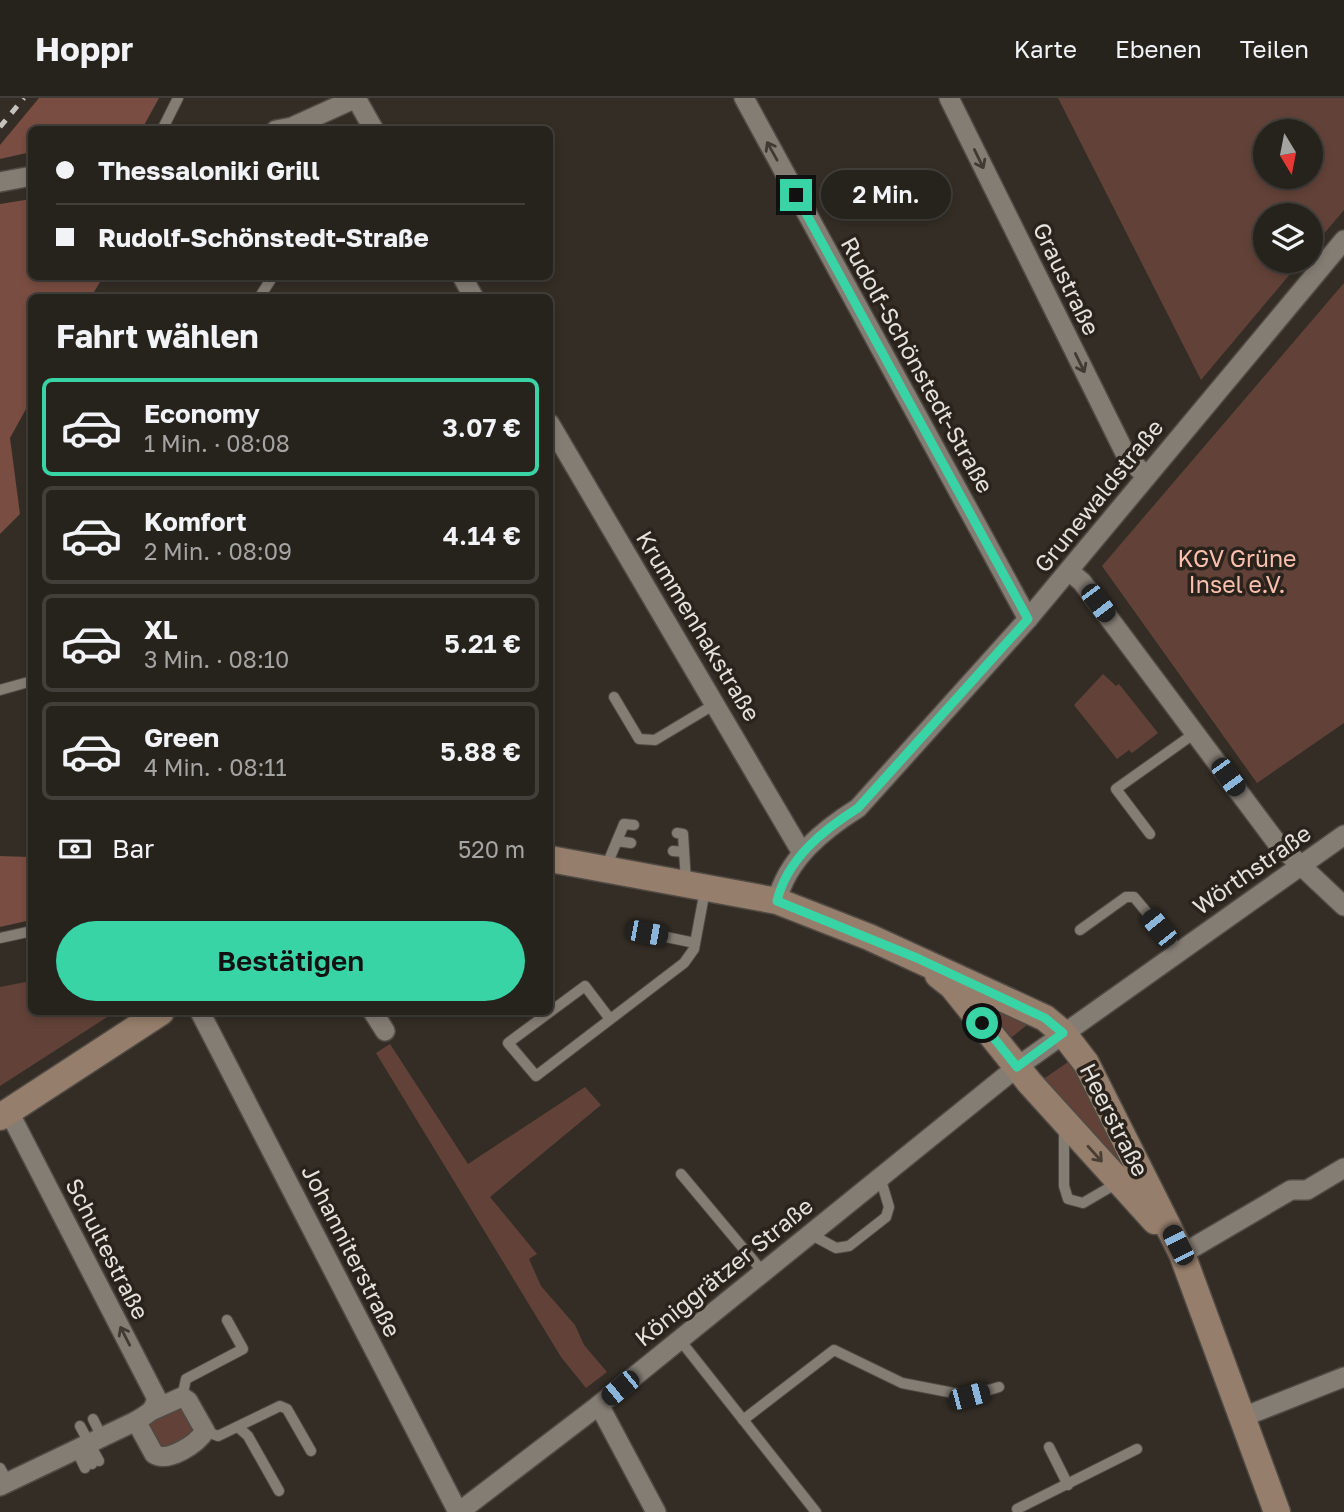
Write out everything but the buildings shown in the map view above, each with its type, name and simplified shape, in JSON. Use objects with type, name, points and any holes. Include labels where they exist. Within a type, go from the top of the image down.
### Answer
[{"type":"street","points":[[294,126],[356,98],[372,126]]},
{"type":"street","name":"Rudolf-Schönstedt-Straße","points":[[744,98],[1028,619]]},
{"type":"street","name":"Graustraße","points":[[949,98],[1127,457],[1146,476]]},
{"type":"street","points":[[0,182],[28,177]]},
{"type":"street","name":"Grunewaldstraße","points":[[777,901],[781,882],[802,853],[834,823],[858,808],[1028,619],[1344,240]]},
{"type":"street","name":"Krummenhakstraße","points":[[553,435],[716,704],[802,853]]},
{"type":"street","points":[[1069,571],[1082,582],[1278,843],[1344,906]]},
{"type":"street","name":"Wörthstraße","points":[[1017,1067],[1344,835]]},
{"type":"street","name":"Heerstraße","points":[[553,859],[606,867],[777,901],[917,958],[1045,1018],[1063,1033],[1086,1063],[1180,1250],[1277,1512]]},
{"type":"street","name":"Heerstraße","points":[[917,958],[952,986],[1017,1067],[1180,1250]]},
{"type":"street","points":[[4,1114],[156,1015]]},
{"type":"street","name":"Johanniterstraße","points":[[202,1015],[459,1512]]},
{"type":"street","points":[[375,1015],[385,1031]]},
{"type":"street","name":"Königgrätzer Straße","points":[[459,1512],[599,1405],[1017,1067]]},
{"type":"street","name":"Schultestraße","points":[[4,1114],[156,1397],[153,1410]]},
{"type":"street","points":[[1180,1250],[1291,1190],[1307,1189],[1344,1168]]},
{"type":"street","points":[[1243,1417],[1344,1377]]},
{"type":"street","points":[[2,1481],[88,1436],[136,1421],[182,1397],[188,1401],[205,1431],[200,1440],[166,1457],[159,1457],[154,1454],[136,1421]]},
{"type":"street","points":[[599,1405],[656,1512]]},
{"type":"lane","points":[[164,126],[178,98]]},
{"type":"lane","points":[[0,690],[28,682]]},
{"type":"lane","points":[[614,697],[639,739],[655,740],[716,704]]},
{"type":"lane","points":[[1150,834],[1116,789],[1195,732]]},
{"type":"lane","points":[[606,867],[624,824],[634,825]]},
{"type":"lane","points":[[546,1015],[508,1043],[536,1076],[684,964],[695,943],[696,884],[679,851],[683,834],[677,833]]},
{"type":"lane","points":[[617,841],[631,843]]},
{"type":"lane","points":[[1080,930],[1126,897],[1134,897],[1179,951]]},
{"type":"lane","points":[[0,937],[28,932]]},
{"type":"lane","points":[[647,933],[695,943]]},
{"type":"lane","points":[[553,1010],[585,986],[610,1020]]},
{"type":"lane","points":[[1065,1121],[1062,1150],[1064,1186],[1068,1199],[1083,1203],[1120,1182]]},
{"type":"lane","points":[[681,1174],[763,1272]]},
{"type":"lane","points":[[810,1234],[836,1248],[849,1246],[886,1217],[889,1208],[880,1177]]},
{"type":"lane","points":[[182,1397],[186,1379],[243,1349],[227,1320]]},
{"type":"lane","points":[[680,1340],[816,1512]]},
{"type":"lane","points":[[743,1420],[834,1350],[902,1383],[969,1396],[999,1387]]},
{"type":"lane","points":[[205,1431],[218,1436],[280,1406],[287,1409],[311,1451]]},
{"type":"lane","points":[[238,1427],[248,1436],[279,1491]]},
{"type":"lane","points":[[88,1436],[92,1464],[88,1436]]},
{"type":"lane","points":[[1049,1447],[1068,1485]]},
{"type":"lane","points":[[1014,1511],[1137,1450]]},
{"type":"green space","points":[[1058,98],[1344,98],[1344,210],[1323,235],[1323,203],[1253,203],[1253,273],[1291,273],[1201,380]]},
{"type":"green space","name":"KGV Grüne Insel e.V.","points":[[1344,283],[1344,723],[1257,783],[1102,566]]},
{"type":"green space","points":[[1103,674],[1116,686],[1119,684],[1158,733],[1132,753],[1129,750],[1117,759],[1074,705]]},
{"type":"green space","points":[[28,982],[28,1015],[110,1015],[0,1086],[0,987]]},
{"type":"green space","points":[[971,992],[1032,1021],[1007,1041]]},
{"type":"green space","points":[[390,1044],[468,1164],[585,1087],[601,1105],[490,1197],[537,1254],[529,1259],[541,1286],[575,1325],[584,1345],[607,1372],[586,1388],[561,1357],[376,1053]]},
{"type":"green space","points":[[1071,1060],[1139,1185],[1039,1082]]},
{"type":"green space","points":[[184,1405],[195,1431],[171,1448],[158,1446],[149,1427],[152,1422]]},
{"type":"shaded area","points":[[39,98],[159,98],[144,126],[28,126],[28,153],[0,159],[0,145]]},
{"type":"shaded area","points":[[28,199],[28,280],[101,280],[93,294],[28,294],[28,405],[10,438],[20,514],[0,534],[0,204]]},
{"type":"shaded area","points":[[0,856],[28,857],[28,921],[0,927]]},
{"type":"railway","points":[[0,127],[24,98]]},
{"type":"route","points":[[796,195],[1028,619],[858,808],[834,823],[802,853],[781,882],[777,901],[807,910],[917,958],[1045,1018],[1063,1033],[1017,1067],[982,1023]]}]
